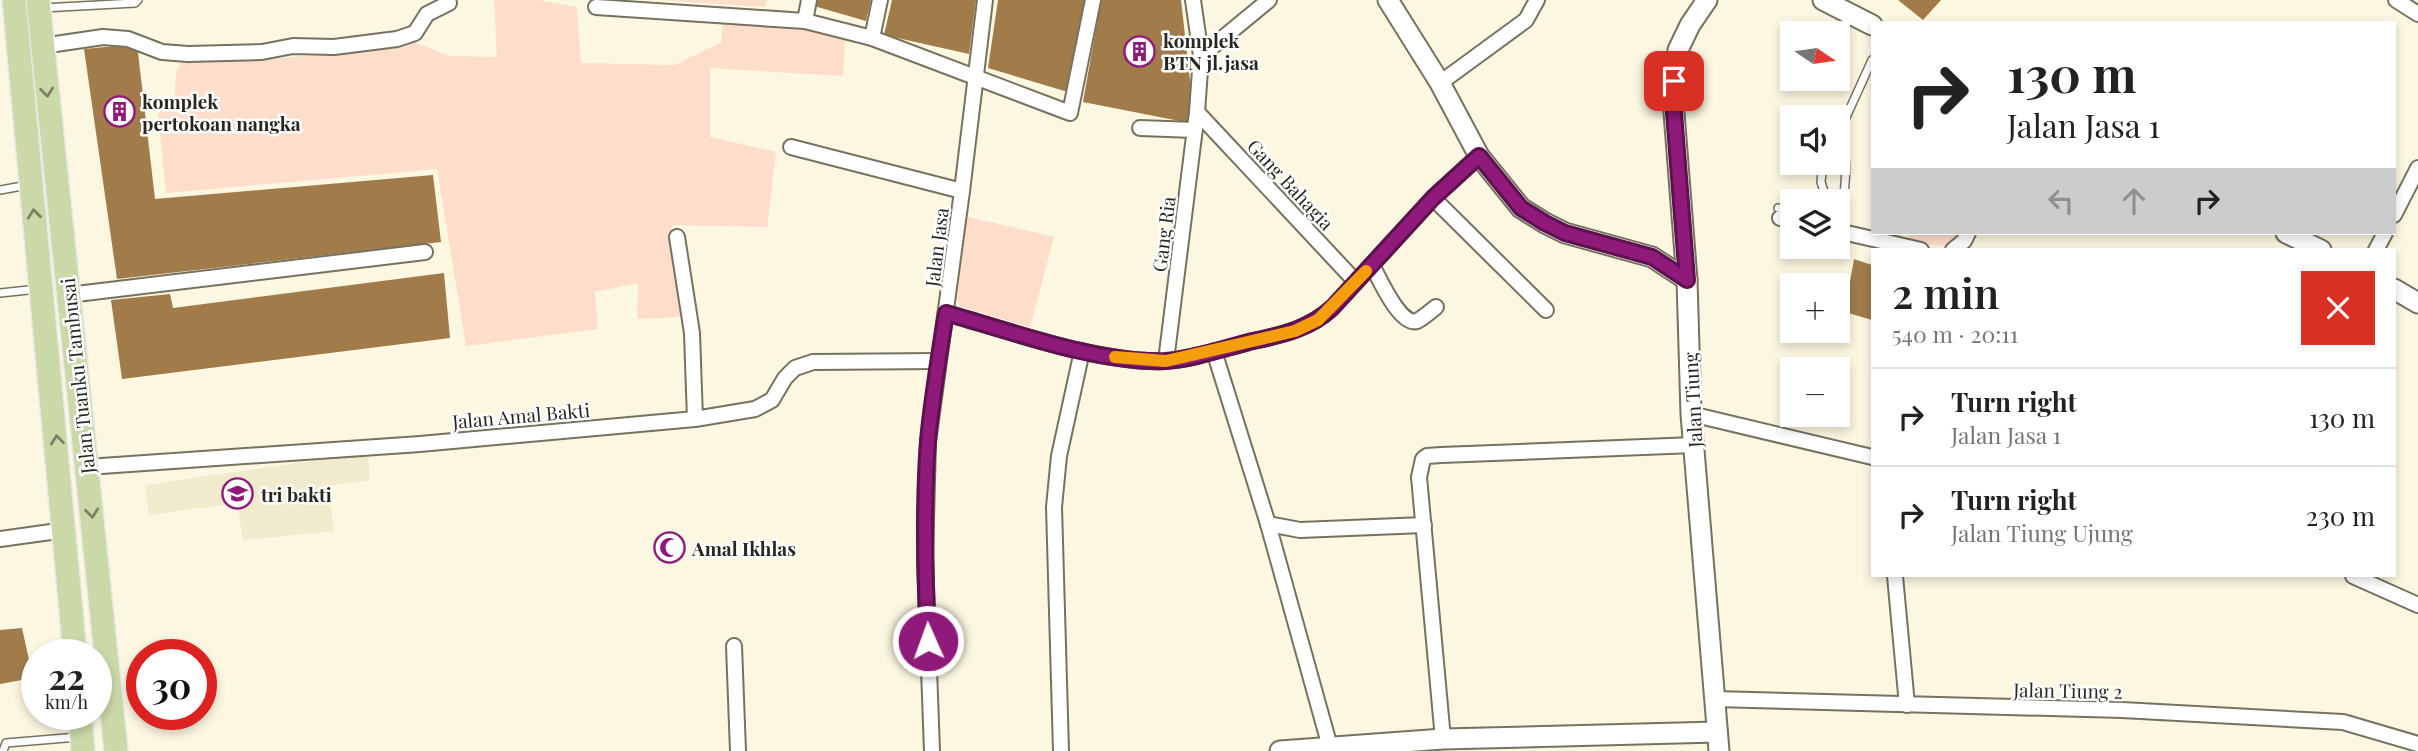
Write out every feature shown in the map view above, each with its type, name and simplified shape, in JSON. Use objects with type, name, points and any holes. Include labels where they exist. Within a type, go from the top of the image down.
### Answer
[{"type":"main road","name":"Jalan Tuanku Tambusai","points":[[14,0],[74,639]]},
{"type":"main road","name":"Jalan Tuanku Tambusai","points":[[38,4],[116,751]]},
{"type":"street","points":[[805,21],[809,0]]},
{"type":"street","points":[[872,38],[880,0]]},
{"type":"street","name":"Jalan Jasa","points":[[932,751],[925,559],[928,442],[985,0]]},
{"type":"street","points":[[596,7],[805,21],[872,38],[1070,113],[1093,0]]},
{"type":"street","name":"Gang Ria","points":[[1166,361],[1198,112],[1201,56],[1193,0]]},
{"type":"street","points":[[1201,56],[1269,0]]},
{"type":"street","points":[[1388,0],[1440,83],[1479,156],[1521,208],[1565,233],[1652,257],[1687,280]]},
{"type":"street","points":[[1440,83],[1526,20],[1538,0]]},
{"type":"street","name":"Jalan Tiung","points":[[1707,0],[1689,25],[1678,50],[1673,100],[1687,280],[1690,414],[1718,741]]},
{"type":"street","points":[[1823,0],[1871,24]]},
{"type":"street","points":[[2396,0],[2418,14]]},
{"type":"street","points":[[42,46],[103,37],[128,39],[162,52],[188,54],[262,52],[293,46],[334,47],[397,39],[415,33],[427,14],[449,3]]},
{"type":"street","name":"Gang Bahagia","points":[[1198,112],[1356,282]]},
{"type":"street","points":[[1140,128],[1195,130]]},
{"type":"street","points":[[791,147],[962,191]]},
{"type":"street","points":[[946,313],[1082,351],[1119,358],[1166,361],[1295,331],[1318,320],[1433,198],[1479,156]]},
{"type":"street","points":[[2396,211],[2418,168]]},
{"type":"street","points":[[1433,198],[1546,310]]},
{"type":"street","points":[[1850,234],[1912,248]]},
{"type":"street","points":[[1955,248],[1967,235]]},
{"type":"street","points":[[2290,235],[2317,248]]},
{"type":"street","points":[[677,237],[692,333],[695,419]]},
{"type":"street","points":[[68,295],[425,252]]},
{"type":"street","points":[[1372,265],[1401,315],[1408,321],[1417,321],[1436,307]]},
{"type":"street","points":[[2396,290],[2418,303]]},
{"type":"street","points":[[1061,751],[1054,507],[1059,456],[1082,351]]},
{"type":"street","points":[[1214,351],[1268,524],[1330,747]]},
{"type":"street","name":"Jalan Amal Bakti","points":[[87,467],[420,444],[695,419],[755,409],[772,400],[785,378],[795,368],[813,362],[938,361]]},
{"type":"street","points":[[1690,414],[1871,457]]},
{"type":"street","points":[[1443,739],[1419,477],[1421,462],[1427,456],[1694,445]]},
{"type":"street","points":[[1268,524],[1300,530],[1424,525]]},
{"type":"street","points":[[0,539],[65,530]]},
{"type":"street","points":[[1895,577],[1907,705]]},
{"type":"street","points":[[2355,577],[2418,605]]},
{"type":"street","points":[[734,646],[738,751]]},
{"type":"street","name":"Jalan Tiung 2","points":[[1714,698],[2122,710],[2343,722],[2418,744]]},
{"type":"street","points":[[1280,751],[1443,739],[1718,741]]},
{"type":"lane","points":[[38,4],[135,3],[138,0]]},
{"type":"lane","points":[[1850,108],[1871,62]]},
{"type":"lane","points":[[0,190],[32,185]]},
{"type":"lane","points":[[0,293],[42,289]]},
{"type":"lane","points":[[3,751],[6,743],[82,734]]},
{"type":"shaded area","points":[[494,0],[538,0],[577,7],[581,63],[675,65],[722,42],[722,22],[796,27],[845,40],[843,76],[710,68],[710,137],[776,152],[767,227],[672,225],[680,317],[637,319],[638,283],[595,292],[598,329],[466,346],[437,169],[166,193],[158,112],[174,108],[176,72],[183,60],[269,59],[349,52],[414,42],[449,56],[497,57]]},
{"type":"shaded area","points":[[659,0],[767,0],[765,7]]},
{"type":"shaded area","points":[[964,216],[1054,237],[1030,327],[962,307],[955,299]]},
{"type":"shaded area","points":[[1910,235],[1961,235],[1958,241],[1945,246],[1907,243]]},
{"type":"shaded area","name":"tri bakti","points":[[368,453],[370,480],[328,486],[334,531],[243,540],[237,503],[149,515],[145,485]]},
{"type":"building","points":[[815,0],[871,0],[866,21],[814,6]]},
{"type":"building","points":[[892,0],[976,0],[969,54],[884,35]]},
{"type":"building","points":[[998,0],[1084,0],[1068,92],[988,68]]},
{"type":"building","name":"komplek BTN jl.jasa","points":[[1101,0],[1181,0],[1195,124],[1083,102]]},
{"type":"building","points":[[1898,0],[1941,0],[1923,20]]},
{"type":"building","name":"komplek pertokoan nangka","points":[[137,44],[155,199],[433,175],[441,242],[117,279],[84,49]]},
{"type":"building","points":[[1854,259],[1871,265],[1871,320],[1850,314],[1850,281]]},
{"type":"building","points":[[444,273],[450,338],[122,379],[111,300],[170,294],[173,308]]},
{"type":"building","points":[[22,628],[24,639],[21,639],[21,680],[0,684],[0,630]]},
{"type":"slow traffic","points":[[1115,357],[1166,361],[1295,331],[1318,320],[1366,271]]},
{"type":"place","name":"komplek BTN jl.jasa","points":[[1140,51]]},
{"type":"place","name":"komplek pertokoan nangka","points":[[119,112]]},
{"type":"place","name":"tri bakti","points":[[238,494]]},
{"type":"place","name":"Amal Ikhlas","points":[[669,548]]},
{"type":"route","points":[[928,641],[925,559],[928,442],[946,313],[1082,351],[1119,358],[1166,361],[1295,331],[1318,320],[1332,308],[1433,198],[1479,156],[1521,208],[1545,223],[1565,233],[1652,257],[1687,280],[1673,100],[1674,81]]}]
